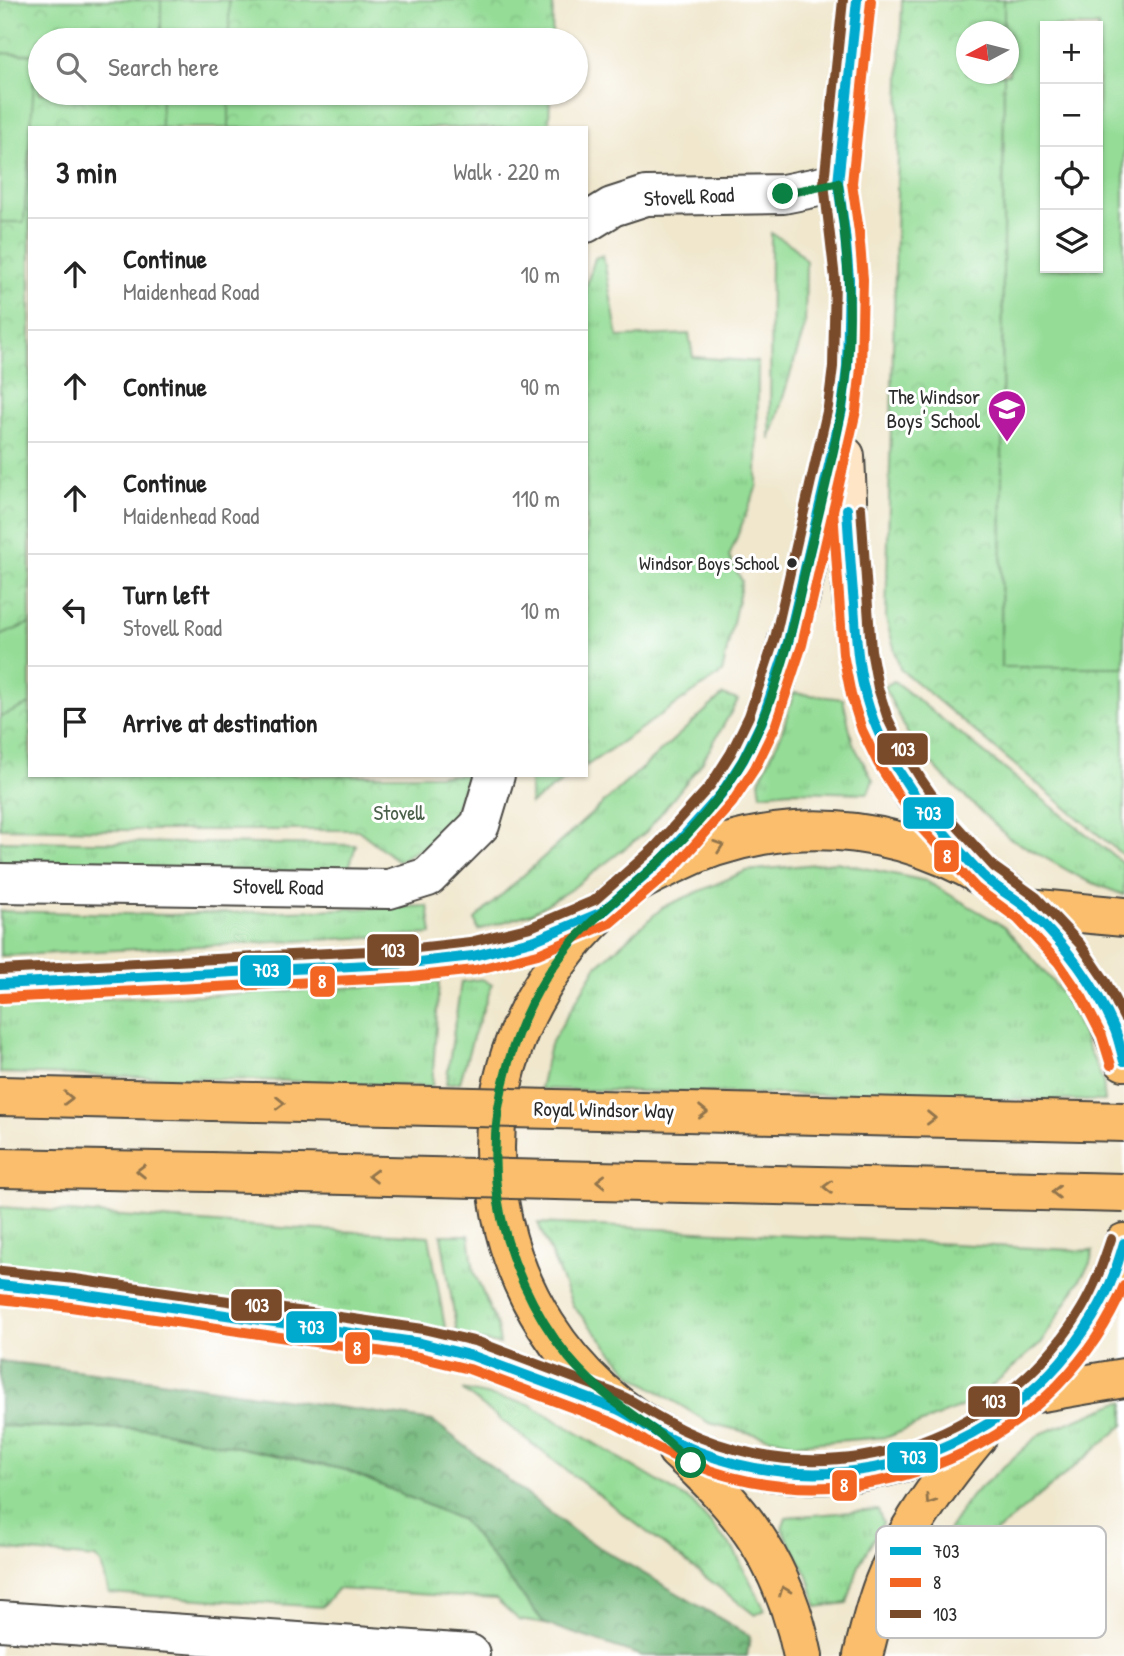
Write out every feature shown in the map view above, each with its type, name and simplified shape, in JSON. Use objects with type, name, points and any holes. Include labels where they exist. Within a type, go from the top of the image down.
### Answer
[{"type":"main road","points":[[803,1656],[793,1613],[779,1577],[744,1519],[691,1463],[599,1390],[580,1370],[545,1324],[524,1287],[509,1248],[498,1199],[495,1144],[501,1090],[512,1048],[528,1010],[550,971],[572,942],[601,912],[635,884],[690,856],[731,841],[769,833],[811,830],[861,833],[903,842],[947,858],[985,878],[1027,908],[1069,953],[1094,990],[1115,1031],[1124,1061]]},
{"type":"main road","points":[[1027,908],[1124,917]]},
{"type":"main road","points":[[0,984],[409,963],[473,956],[535,940],[601,912]]},
{"type":"main road","name":"Royal Windsor Way","points":[[0,1096],[1124,1122]]},
{"type":"main road","points":[[0,1168],[1124,1194]]},
{"type":"main road","points":[[0,1285],[421,1343],[462,1352],[642,1422],[694,1450],[730,1463],[776,1472],[821,1474],[866,1471],[915,1460],[954,1444],[986,1426],[1030,1394],[1073,1347],[1100,1306],[1120,1261],[1124,1243]]},
{"type":"main road","points":[[1030,1394],[1124,1378]]},
{"type":"main road","points":[[913,1526],[954,1464],[986,1426]]},
{"type":"main road","points":[[863,1656],[876,1612]]},
{"type":"street","points":[[635,884],[693,828],[721,794],[743,760],[762,721],[788,642],[842,409],[848,357],[849,279],[838,183],[857,0]]},
{"type":"street","name":"Stovell Road","points":[[588,222],[612,207],[646,197],[783,194],[838,183]]},
{"type":"street","points":[[842,409],[853,616],[864,691],[875,724],[909,787],[933,821],[985,878]]},
{"type":"street","name":"Stovell Road","points":[[0,883],[389,889],[428,877],[480,825],[494,777]]},
{"type":"street","points":[[0,1621],[238,1647],[470,1654]]},
{"type":"green space","name":"Stovell","points":[[0,0],[553,0],[552,28],[28,28],[28,105],[550,105],[549,126],[28,126],[28,777],[467,777],[452,818],[433,841],[398,861],[358,830],[0,828]]},
{"type":"green space","points":[[161,0],[229,0],[229,28],[161,28]]},
{"type":"green space","points":[[902,0],[1004,0],[1004,21],[956,21],[956,84],[1004,84],[1001,666],[1124,667],[1124,856],[900,669],[886,619]]},
{"type":"green space","points":[[1004,0],[1124,0],[1124,667],[1001,667],[1004,84],[1019,84],[1019,21],[1004,21]]},
{"type":"green space","points":[[0,53],[28,55],[28,105],[32,105],[31,126],[28,126],[24,222],[0,222]]},
{"type":"green space","points":[[161,105],[229,105],[229,126],[161,126]]},
{"type":"green space","points":[[771,233],[793,246],[806,261],[805,326],[770,440]]},
{"type":"green space","points":[[603,255],[618,337],[689,334],[693,357],[758,362],[757,486],[729,557],[742,581],[722,673],[588,765],[588,281],[595,258]]},
{"type":"green space","points":[[28,624],[28,705],[0,717],[0,636]]},
{"type":"green space","points":[[894,681],[1124,864],[1124,895],[1085,880],[1008,837],[941,774],[910,738],[884,687]]},
{"type":"green space","points":[[794,693],[843,699],[853,744],[873,780],[868,793],[791,791],[761,794],[759,781],[781,735]]},
{"type":"green space","points":[[723,695],[738,700],[701,764],[646,832],[573,888],[532,913],[478,930],[475,919]]},
{"type":"green space","points":[[530,777],[569,777],[530,804]]},
{"type":"green space","points":[[0,841],[356,845],[348,871],[0,873]]},
{"type":"green space","points":[[836,862],[926,881],[1005,927],[1066,997],[1103,1081],[1105,1101],[540,1089],[550,1045],[596,967],[663,907],[746,871]]},
{"type":"green space","points":[[428,906],[432,934],[0,956],[0,911],[169,915]]},
{"type":"green space","points":[[482,979],[492,985],[460,1082],[446,1084],[461,982]]},
{"type":"green space","points":[[439,982],[432,1087],[0,1073],[0,1003],[257,993]]},
{"type":"green space","points":[[0,1207],[429,1236],[446,1333],[0,1271]]},
{"type":"green space","points":[[538,1223],[1093,1251],[1090,1263],[1042,1342],[973,1402],[888,1437],[796,1444],[709,1423],[632,1375],[573,1306]]},
{"type":"green space","points":[[441,1235],[469,1235],[474,1272],[497,1326],[500,1344],[458,1338]]},
{"type":"green space","points":[[0,1361],[126,1376],[433,1421],[580,1536],[750,1636],[747,1656],[643,1656],[545,1624],[462,1520],[346,1470],[152,1429],[0,1426]]},
{"type":"green space","points":[[462,1390],[529,1404],[692,1502],[734,1550],[765,1610],[755,1615]]},
{"type":"green space","points":[[1124,1402],[1124,1425],[1003,1526],[951,1526],[971,1496],[1040,1434]]},
{"type":"green space","points":[[0,1426],[152,1429],[346,1470],[462,1520],[545,1624],[519,1620],[496,1599],[337,1589],[322,1607],[109,1593],[101,1563],[95,1558],[0,1549]]},
{"type":"green space","points":[[878,1510],[883,1523],[876,1526],[876,1535],[860,1563],[847,1603],[817,1607],[808,1576],[782,1529],[786,1517]]},
{"type":"transit line","name":"103","points":[[0,970],[408,949],[470,942],[531,927],[595,900],[653,849],[710,786],[731,753],[749,716],[775,638],[828,407],[833,367],[835,279],[824,183],[843,0]]},
{"type":"transit line","name":"703","points":[[0,984],[409,963],[473,956],[535,940],[602,912],[663,859],[721,794],[743,760],[762,721],[788,642],[842,409],[847,368],[849,279],[838,183],[857,0]]},
{"type":"transit line","name":"8","points":[[1,998],[410,977],[475,970],[538,954],[610,923],[673,869],[732,803],[755,768],[775,727],[802,645],[856,411],[861,368],[863,279],[852,183],[871,1]]},
{"type":"transit line","name":"103","points":[[861,508],[871,650],[878,688],[888,719],[903,750],[944,812],[994,867],[1036,897],[1080,944],[1106,982],[1124,1018]]},
{"type":"transit line","name":"703","points":[[847,509],[860,668],[864,689],[882,741],[911,789],[945,834],[987,880],[1029,910],[1078,966],[1107,1013],[1124,1061]]},
{"type":"transit line","name":"8","points":[[833,510],[843,654],[851,695],[862,730],[878,763],[923,830],[976,888],[1018,919],[1058,962],[1082,997],[1102,1036],[1111,1065]]},
{"type":"transit line","name":"103","points":[[2,1271],[423,1329],[478,1342],[622,1396],[682,1429],[728,1447],[787,1459],[837,1459],[886,1451],[933,1436],[978,1413],[1018,1384],[1053,1349],[1082,1308],[1095,1283],[1111,1239]]},
{"type":"transit line","name":"703","points":[[0,1285],[421,1343],[473,1356],[617,1409],[658,1433],[706,1455],[737,1464],[792,1473],[847,1472],[901,1462],[951,1443],[999,1417],[1041,1383],[1077,1341],[1106,1293],[1124,1243]]},
{"type":"transit line","name":"8","points":[[0,1299],[419,1357],[469,1369],[611,1422],[662,1451],[702,1468],[732,1477],[791,1487],[850,1486],[908,1474],[963,1453],[1013,1423],[1058,1385],[1095,1339],[1124,1286]]},
{"type":"place","name":"The Windsor Boys' School","points":[[1007,443]]},
{"type":"place","name":"Windsor Boys School","points":[[792,563]]},
{"type":"route","points":[[691,1463],[599,1390],[571,1360],[545,1324],[524,1287],[509,1248],[498,1199],[495,1144],[501,1090],[512,1048],[528,1010],[550,971],[572,942],[601,912],[663,859],[721,794],[743,760],[762,721],[776,682],[800,597],[842,409],[849,324],[849,279],[838,183],[783,194]]}]
